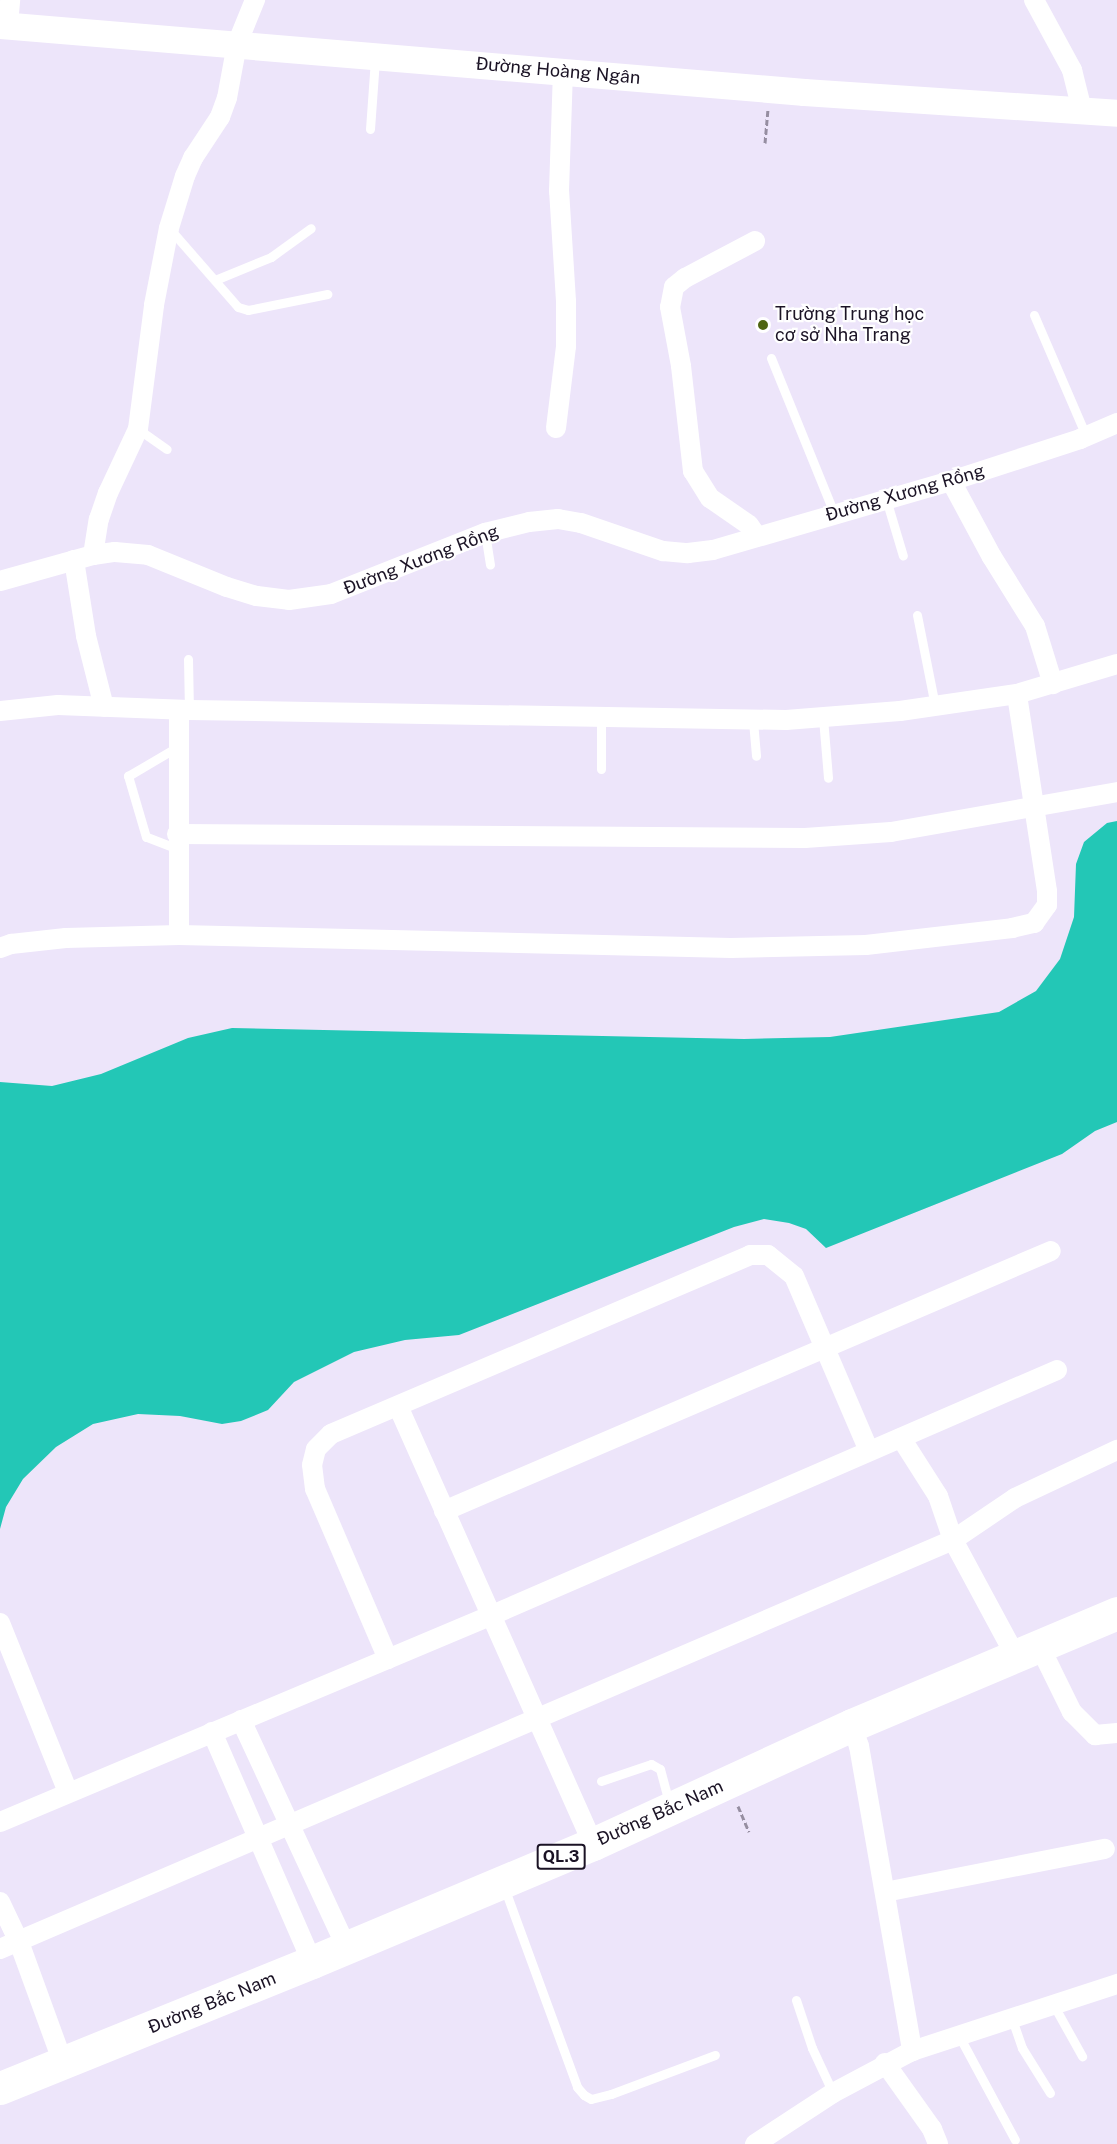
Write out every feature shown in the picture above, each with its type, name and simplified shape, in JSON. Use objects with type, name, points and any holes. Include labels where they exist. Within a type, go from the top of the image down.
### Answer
[{"type":"highway","name":"Đường Bắc Nam","points":[[0,2088],[312,1962],[593,1844],[852,1725],[1117,1613]]},
{"type":"street","points":[[104,707],[86,636],[83,557],[138,429],[154,305],[169,228],[193,158],[212,131],[227,98],[237,44],[255,0]]},
{"type":"street","points":[[1034,0],[1072,69],[1082,110]]},
{"type":"street","name":"Đường Hoàng Ngân","points":[[6,17],[237,44],[375,56],[770,89],[1117,113]]},
{"type":"street","points":[[556,428],[566,346],[560,191],[563,71]]},
{"type":"street","points":[[755,241],[686,278],[674,287],[670,307],[681,366],[693,471],[711,498],[749,525],[757,537]]},
{"type":"street","name":"Đường Xương Rồng","points":[[0,581],[83,557],[114,552],[148,555],[227,587],[257,596],[289,600],[331,594],[485,533],[528,522],[558,519],[581,523],[663,551],[688,553],[713,550],[834,513],[951,481],[1086,436],[1117,423]]},
{"type":"street","points":[[951,481],[992,556],[1035,626],[1053,684]]},
{"type":"street","points":[[0,711],[58,705],[184,710],[753,721],[823,718],[935,706],[1017,694],[1117,664]]},
{"type":"street","points":[[0,948],[11,944],[66,938],[179,934],[731,948],[866,945],[1012,928],[1034,923],[1047,905],[1017,694]]},
{"type":"street","points":[[179,934],[179,746],[184,710]]},
{"type":"street","points":[[178,842],[805,838],[891,832],[1117,792]]},
{"type":"street","points":[[444,1511],[1051,1251]]},
{"type":"street","points":[[388,1659],[315,1489],[312,1466],[316,1449],[331,1434],[750,1255],[768,1255],[794,1276],[826,1347],[854,1422],[868,1451]]},
{"type":"street","points":[[0,1822],[490,1616],[1058,1370]]},
{"type":"street","points":[[398,1406],[593,1844]]},
{"type":"street","points":[[901,1438],[938,1496],[953,1540],[1072,1712],[1095,1735],[1117,1734]]},
{"type":"street","points":[[0,1949],[953,1540],[1015,1498],[1117,1450]]},
{"type":"street","points":[[0,1623],[68,1792]]},
{"type":"street","points":[[241,1720],[288,1826],[346,1946]]},
{"type":"street","points":[[852,1725],[859,1746],[912,2051]]},
{"type":"street","points":[[212,1732],[312,1962]]},
{"type":"street","points":[[885,1892],[1105,1849]]},
{"type":"street","points":[[0,1902],[19,1942],[63,2063]]},
{"type":"street","points":[[755,2144],[833,2093],[885,2063],[912,2051],[958,2034],[1012,2019],[1117,1984]]},
{"type":"street","points":[[885,2063],[932,2129],[938,2144]]},
{"type":"lane","points":[[370,129],[375,56]]},
{"type":"lane","points":[[169,228],[231,301],[248,310],[327,294]]},
{"type":"lane","points":[[215,280],[271,257],[311,228]]},
{"type":"lane","points":[[1034,315],[1086,436]]},
{"type":"lane","points":[[771,358],[834,513]]},
{"type":"lane","points":[[138,429],[167,448]]},
{"type":"lane","points":[[886,499],[903,556]]},
{"type":"lane","points":[[485,533],[490,565]]},
{"type":"lane","points":[[917,615],[935,706]]},
{"type":"lane","points":[[184,710],[188,658]]},
{"type":"lane","points":[[601,718],[601,769]]},
{"type":"lane","points":[[823,718],[828,778]]},
{"type":"lane","points":[[753,721],[756,756]]},
{"type":"lane","points":[[178,842],[146,837],[128,776],[179,746]]},
{"type":"lane","points":[[601,1781],[651,1764],[660,1769],[671,1808]]},
{"type":"lane","points":[[502,1882],[577,2087],[584,2095],[591,2099],[611,2094],[715,2055]]},
{"type":"lane","points":[[796,2000],[812,2048],[833,2093]]},
{"type":"lane","points":[[1053,2004],[1082,2056]]},
{"type":"lane","points":[[1012,2019],[1023,2048],[1050,2093]]},
{"type":"lane","points":[[958,2034],[1015,2140]]},
{"type":"path","points":[[765,144],[770,89]]},
{"type":"path","points":[[728,1782],[749,1832]]},
{"type":"shaded area","points":[[1117,821],[1117,1122],[1095,1131],[1062,1154],[826,1248],[806,1229],[789,1223],[764,1219],[734,1227],[459,1335],[405,1340],[354,1352],[294,1382],[268,1410],[241,1421],[222,1424],[180,1416],[138,1414],[93,1424],[56,1447],[23,1479],[6,1507],[0,1529],[0,1082],[52,1086],[101,1074],[188,1038],[232,1028],[744,1039],[830,1037],[999,1012],[1036,991],[1060,959],[1074,917],[1076,864],[1084,842],[1107,823]]},
{"type":"place","name":"Trường Trung học cơ sở Nha Trang","points":[[763,325]]}]
